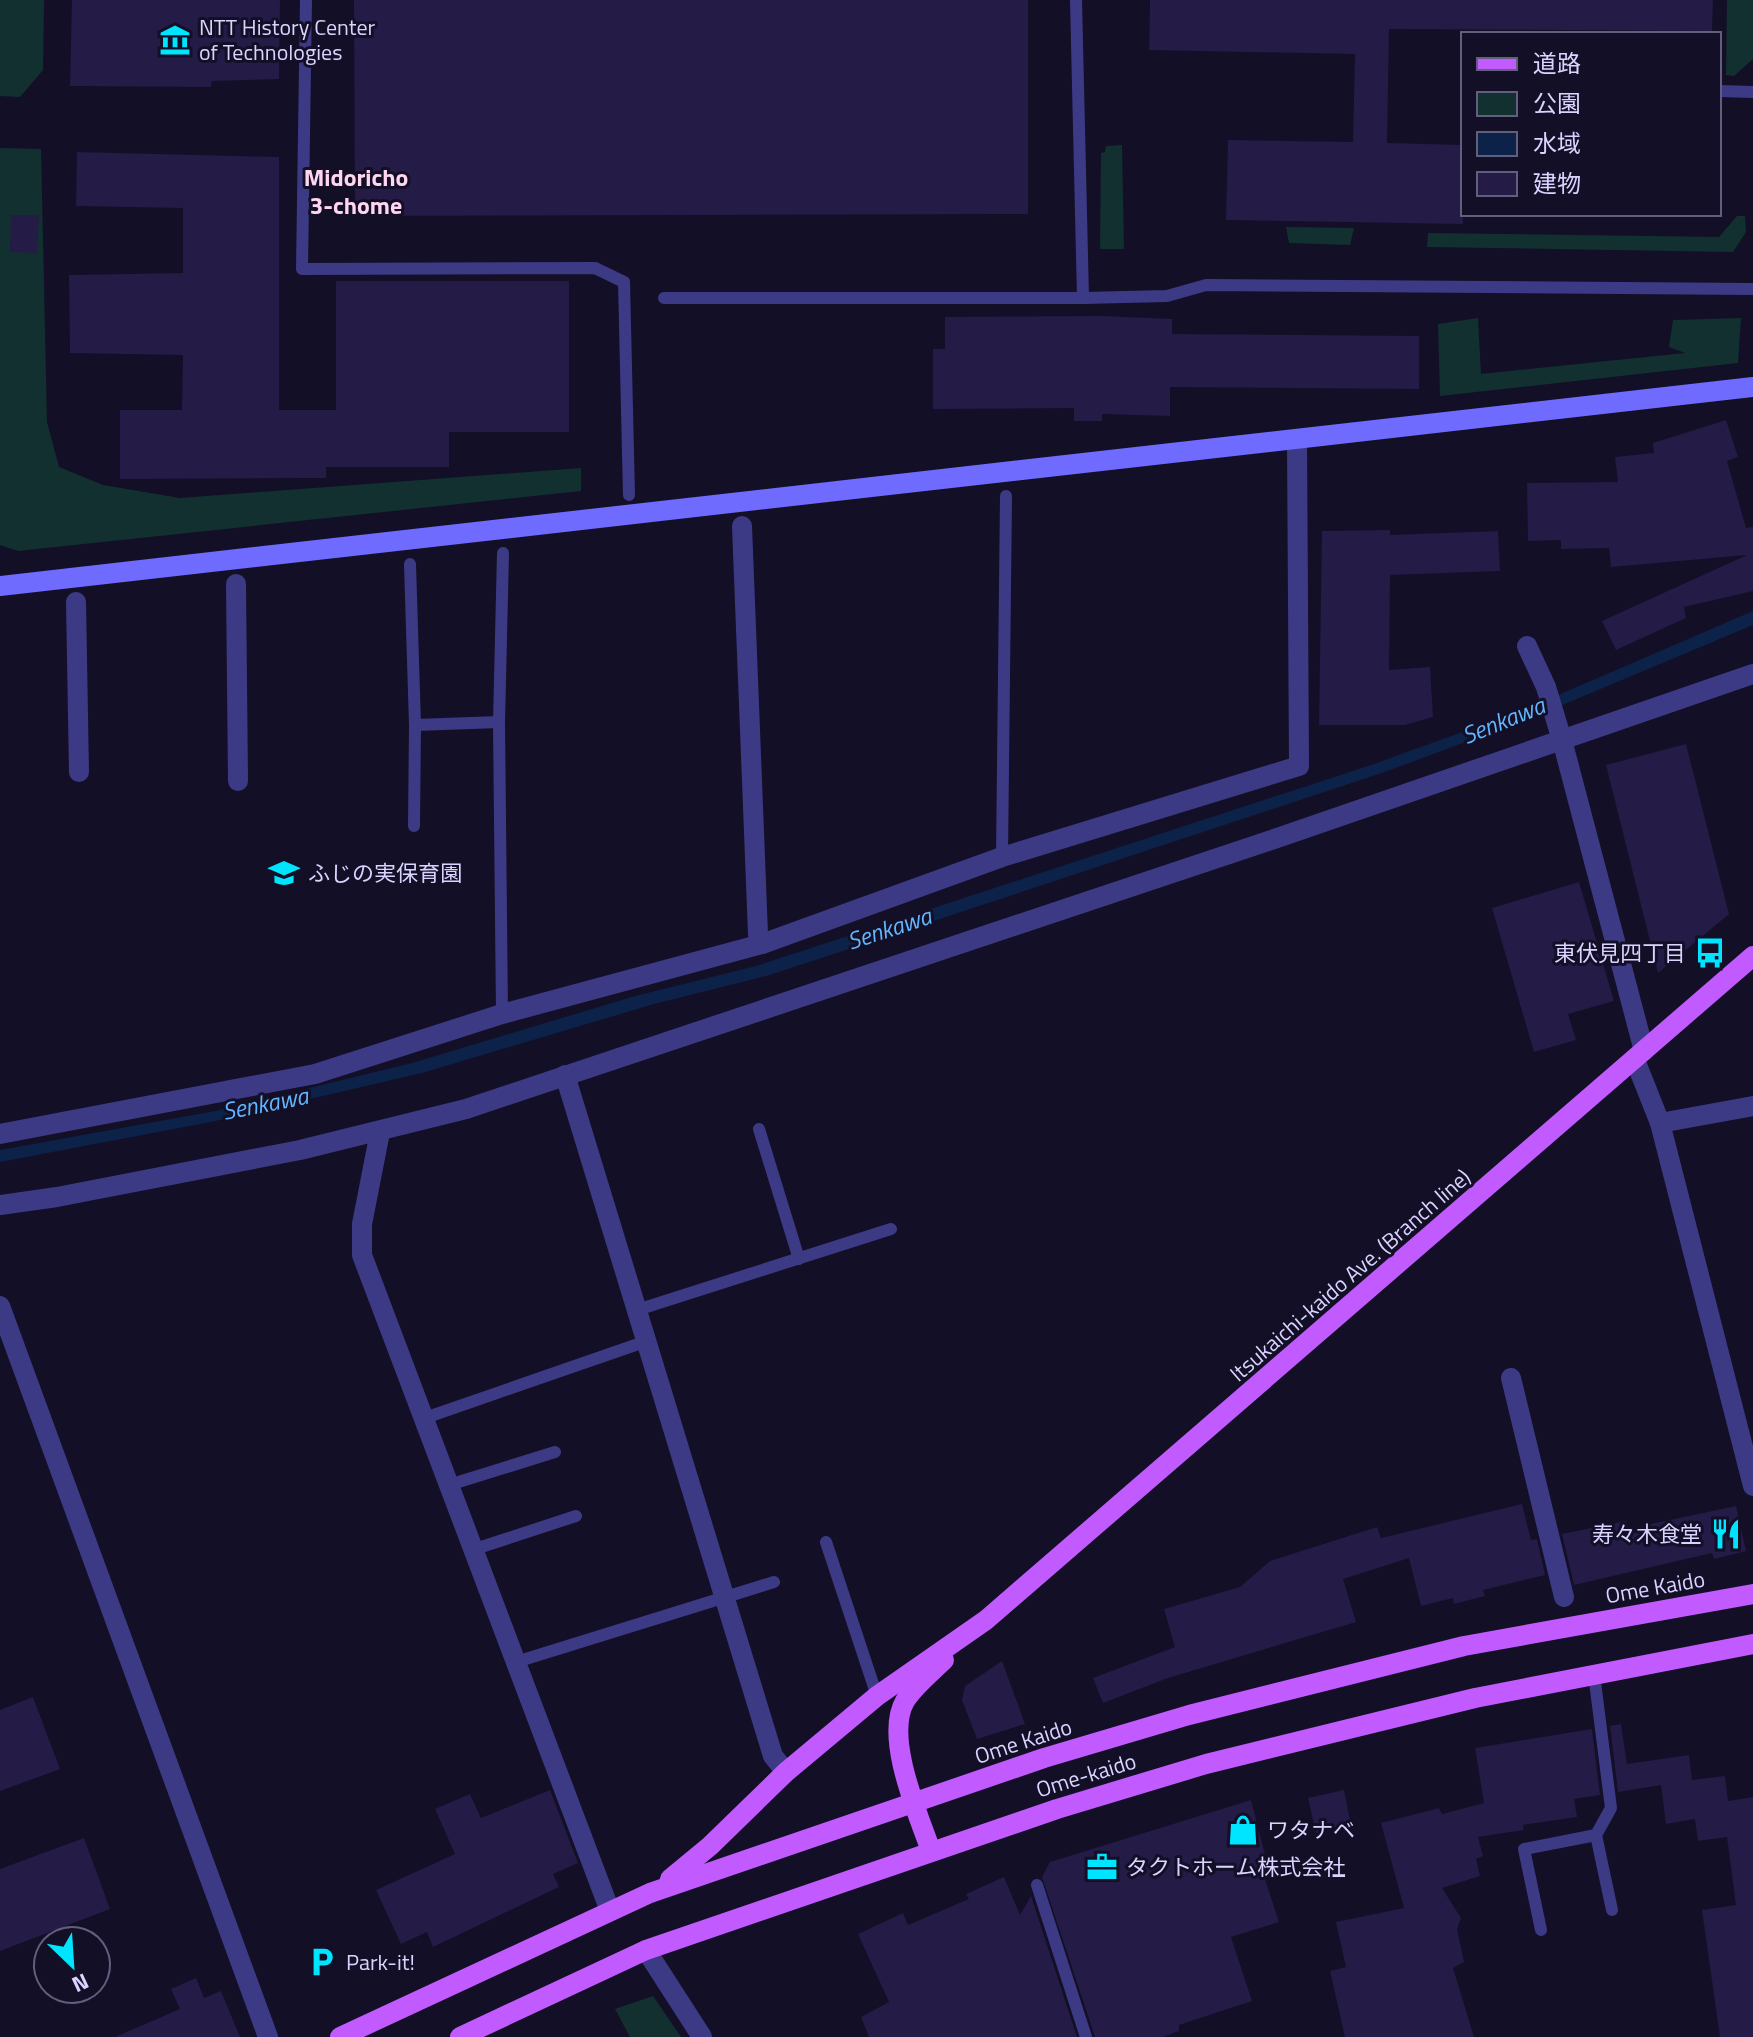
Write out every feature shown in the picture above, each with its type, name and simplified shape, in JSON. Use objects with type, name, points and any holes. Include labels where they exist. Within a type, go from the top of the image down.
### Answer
[{"type":"main road","name":"Itsukaichi-kaido Ave. (Branch line)","points":[[931,1851],[899,1742],[898,1720],[906,1700],[975,1628],[1753,956]]},
{"type":"main road","name":"Ome Kaido","points":[[340,2037],[650,1893],[914,1801],[1189,1715],[1333,1677],[1464,1646],[1753,1594]]},
{"type":"main road","name":"Itsukaichi-kaido Ave. (Branch line)","points":[[650,1893],[710,1846],[786,1772],[877,1696],[975,1628]]},
{"type":"main road","name":"Ome-kaido","points":[[460,2037],[646,1950],[931,1851],[1206,1764],[1359,1725],[1594,1674],[1753,1644]]},
{"type":"street","points":[[0,586],[1753,387]]},
{"type":"street","points":[[0,1134],[315,1074],[502,1014],[762,944],[1002,857],[1299,766],[1297,439]]},
{"type":"street","points":[[742,526],[758,934],[762,944]]},
{"type":"street","points":[[236,584],[238,781]]},
{"type":"street","points":[[76,602],[79,772]]},
{"type":"street","points":[[1527,646],[1546,687],[1562,740],[1639,1055],[1660,1123],[1753,1486]]},
{"type":"street","points":[[0,1205],[57,1197],[380,1132],[466,1109],[1753,674]]},
{"type":"street","points":[[565,1075],[727,1597],[773,1756],[786,1772]]},
{"type":"street","points":[[1660,1123],[1753,1106]]},
{"type":"street","points":[[380,1132],[362,1224],[362,1255],[610,1911]]},
{"type":"street","points":[[0,1306],[268,2037]]},
{"type":"street","points":[[1511,1378],[1564,1597]]},
{"type":"street","points":[[646,1950],[702,2037]]},
{"type":"lane","points":[[306,0],[302,269],[595,268],[624,282],[629,495]]},
{"type":"lane","points":[[1076,0],[1083,298]]},
{"type":"lane","points":[[1721,91],[1753,92]]},
{"type":"lane","points":[[664,298],[1167,296],[1206,285],[1753,289]]},
{"type":"lane","points":[[1002,857],[1006,496]]},
{"type":"lane","points":[[502,1014],[499,722],[503,553]]},
{"type":"lane","points":[[410,564],[415,725],[414,826]]},
{"type":"lane","points":[[415,725],[499,722]]},
{"type":"lane","points":[[759,1129],[799,1259]]},
{"type":"lane","points":[[637,1310],[891,1229]]},
{"type":"lane","points":[[422,1419],[647,1341]]},
{"type":"lane","points":[[449,1485],[555,1452]]},
{"type":"lane","points":[[472,1550],[576,1516]]},
{"type":"lane","points":[[826,1542],[877,1696]]},
{"type":"lane","points":[[516,1662],[774,1582]]},
{"type":"lane","points":[[1594,1674],[1611,1808],[1596,1835],[1612,1910]]},
{"type":"lane","points":[[1541,1930],[1524,1849],[1596,1835]]},
{"type":"lane","points":[[1037,1885],[1086,2037]]},
{"type":"green space","points":[[0,0],[44,0],[43,70],[20,97],[0,96]]},
{"type":"green space","points":[[1727,0],[1753,0],[1753,59],[1734,76],[1726,75]]},
{"type":"green space","points":[[1122,145],[1124,249],[1100,249],[1101,153],[1105,152],[1106,146]]},
{"type":"green space","points":[[0,148],[41,149],[47,422],[59,467],[103,485],[180,498],[581,468],[581,491],[18,551],[0,545]]},
{"type":"green space","points":[[1737,216],[1745,216],[1746,232],[1733,252],[1427,247],[1428,233],[1719,237]]},
{"type":"green space","points":[[1286,227],[1354,228],[1350,245],[1289,243]]},
{"type":"green space","points":[[1478,318],[1481,374],[1685,353],[1669,347],[1673,320],[1741,318],[1738,363],[1440,396],[1438,324]]},
{"type":"green space","points":[[653,1996],[681,2037],[630,2037],[615,2009]]},
{"type":"water","name":"Senkawa","points":[[1753,611],[1753,625],[1541,714],[1382,773],[770,975],[654,1004],[422,1073],[211,1122],[0,1162],[0,1150],[215,1111],[412,1063],[635,996],[756,966],[1374,764],[1528,708]]},
{"type":"building","name":"NTT History Center of Technologies","points":[[72,0],[280,0],[279,79],[212,81],[211,87],[70,86]]},
{"type":"building","points":[[354,0],[1028,0],[1028,214],[355,216]]},
{"type":"building","points":[[1150,0],[1713,0],[1712,31],[1389,29],[1387,143],[1461,145],[1463,224],[1226,220],[1228,140],[1353,142],[1355,54],[1149,50]]},
{"type":"building","points":[[77,152],[279,157],[279,410],[336,410],[336,281],[569,281],[569,432],[449,432],[449,467],[326,467],[326,478],[120,479],[120,410],[182,410],[183,355],[70,353],[69,275],[183,273],[183,208],[76,206]]},
{"type":"building","points":[[11,215],[39,215],[37,253],[10,252]]},
{"type":"building","points":[[945,317],[1172,319],[1172,334],[1419,336],[1419,389],[1170,387],[1170,416],[1102,414],[1102,421],[1074,421],[1074,408],[933,409],[933,349],[945,349]]},
{"type":"building","points":[[1726,420],[1738,457],[1727,461],[1746,528],[1753,527],[1753,591],[1684,607],[1686,618],[1616,650],[1602,621],[1747,555],[1611,567],[1609,548],[1561,549],[1561,540],[1528,541],[1527,483],[1618,482],[1615,457],[1654,453],[1653,443]]},
{"type":"building","points":[[1390,530],[1390,535],[1498,531],[1500,571],[1390,575],[1389,670],[1430,667],[1433,717],[1405,725],[1319,725],[1322,531]]},
{"type":"building","points":[[1686,744],[1729,914],[1658,973],[1606,765]]},
{"type":"building","points":[[1579,882],[1614,1001],[1568,1014],[1576,1040],[1534,1052],[1492,908]]},
{"type":"building","points":[[1522,1504],[1531,1540],[1537,1539],[1545,1575],[1483,1590],[1485,1596],[1454,1604],[1453,1598],[1421,1606],[1409,1558],[1343,1579],[1356,1622],[1168,1678],[1103,1703],[1093,1678],[1175,1647],[1164,1609],[1240,1587],[1270,1561],[1377,1527],[1381,1538]]},
{"type":"building","points":[[1736,1506],[1746,1551],[1714,1559],[1712,1553],[1574,1585],[1562,1534],[1626,1521],[1627,1529]]},
{"type":"building","points":[[1002,1661],[1025,1724],[977,1739],[962,1700],[965,1686]]},
{"type":"building","points":[[33,1697],[60,1769],[0,1791],[0,1710]]},
{"type":"building","points":[[1621,1724],[1627,1764],[1689,1755],[1692,1780],[1725,1776],[1728,1801],[1753,1797],[1753,2037],[1720,2037],[1702,1910],[1736,1905],[1727,1837],[1698,1841],[1695,1819],[1666,1824],[1661,1785],[1618,1792],[1610,1726]]},
{"type":"building","points":[[1592,1729],[1600,1795],[1574,1799],[1577,1817],[1523,1825],[1524,1830],[1478,1837],[1483,1856],[1476,1859],[1480,1876],[1442,1888],[1461,1918],[1457,1929],[1464,1962],[1453,1968],[1474,2037],[1345,2037],[1330,1971],[1346,1967],[1336,1922],[1404,1908],[1381,1823],[1439,1808],[1442,1814],[1484,1803],[1475,1748]]},
{"type":"building","points":[[550,1790],[578,1863],[553,1874],[559,1887],[433,1947],[427,1932],[401,1944],[376,1890],[455,1854],[435,1809],[470,1794],[481,1818]]},
{"type":"building","points":[[1344,1790],[1351,1825],[1316,1833],[1308,1798]]},
{"type":"building","points":[[1251,1800],[1270,1874],[1264,1876],[1279,1922],[1231,1937],[1252,2001],[1179,2025],[1179,2031],[1163,2037],[1095,2037],[1042,1877],[1050,1862]]},
{"type":"building","points":[[84,1838],[110,1909],[68,1925],[32,1925],[32,1939],[0,1951],[0,1869]]},
{"type":"building","points":[[1004,1877],[1020,1915],[1031,1896],[1077,2037],[869,2037],[861,2017],[889,2002],[858,1934],[903,1913],[908,1925],[969,1899],[966,1894]]},
{"type":"building","points":[[196,1978],[204,1998],[221,1991],[240,2037],[115,2037],[180,2009],[171,1989]]},
{"type":"place","name":"NTT History Center of Technologies","points":[[175,40]]},
{"type":"place","name":"ふじの実保育園","points":[[284,873]]},
{"type":"place","name":"東伏見四丁目","points":[[1710,953]]},
{"type":"place","name":"寿々木食堂","points":[[1726,1534]]},
{"type":"place","name":"ワタナベ","points":[[1243,1830]]},
{"type":"place","name":"タクトホーム株式会社","points":[[1102,1867]]},
{"type":"place","name":"Park-it!","points":[[322,1962]]},
{"type":"district","name":"Midoricho 3-chome","points":[[356,191]]}]
